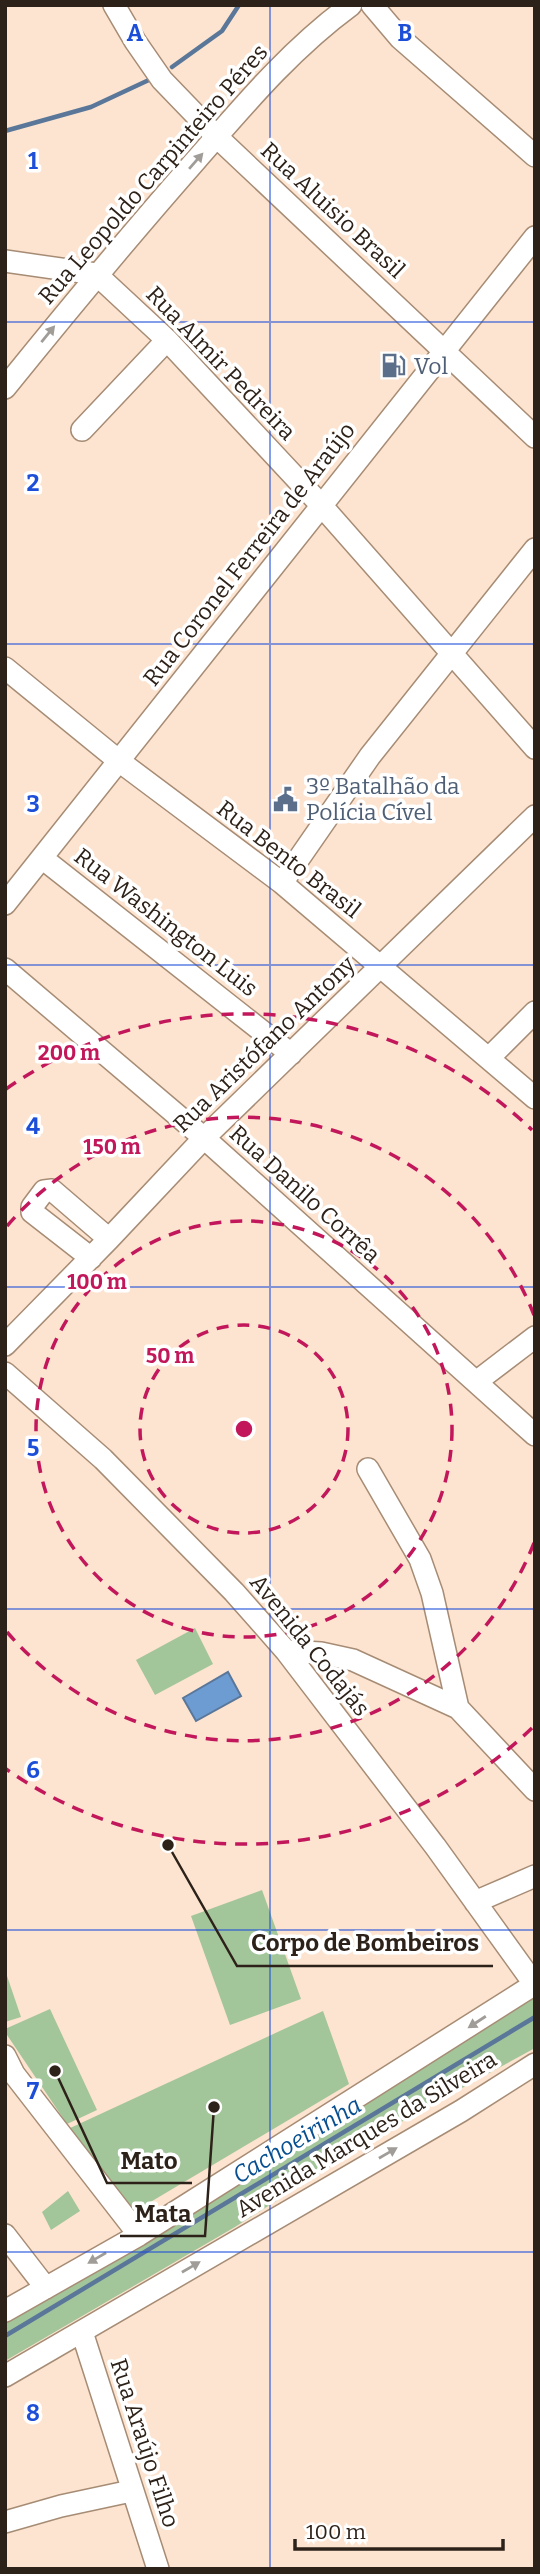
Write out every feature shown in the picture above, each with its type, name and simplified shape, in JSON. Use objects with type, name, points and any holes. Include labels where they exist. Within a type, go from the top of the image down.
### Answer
[{"type":"street","name":"Rua Aluisio Brasil","points":[[114,5],[162,80],[216,137],[535,437]]},
{"type":"street","name":"Rua Leopoldo Carpinteiro Péres","points":[[5,388],[96,274],[268,78],[327,23],[351,5]]},
{"type":"street","points":[[372,5],[400,38],[535,156]]},
{"type":"street","name":"Rua Coronel Ferreira de Araújo","points":[[5,904],[535,237]]},
{"type":"street","points":[[5,261],[96,274]]},
{"type":"street","name":"Rua Almir Pedreira","points":[[96,274],[167,340],[321,505],[535,748]]},
{"type":"street","points":[[82,430],[167,340]]},
{"type":"street","points":[[282,883],[370,756],[535,549]]},
{"type":"street","name":"Rua Bento Brasil","points":[[5,668],[119,761],[282,883],[535,1098]]},
{"type":"street","name":"Rua Aristófano Antony","points":[[5,1345],[109,1240],[204,1138],[535,816]]},
{"type":"street","name":"Rua Washington Luis","points":[[41,858],[291,1054]]},
{"type":"street","name":"Rua Danilo Corrêa","points":[[5,969],[204,1138],[535,1435]]},
{"type":"street","points":[[489,1058],[535,1012]]},
{"type":"street","points":[[91,1258],[33,1213],[32,1206],[44,1191],[52,1190],[109,1240]]},
{"type":"street","points":[[476,1382],[535,1337]]},
{"type":"street","name":"Avenida Codajás","points":[[5,1373],[103,1459],[234,1592],[286,1651],[435,1846],[535,1985]]},
{"type":"street","points":[[368,1469],[420,1559],[432,1593],[458,1708]]},
{"type":"street","points":[[286,1651],[321,1653],[353,1660],[458,1708],[535,1790]]},
{"type":"street","points":[[475,1902],[535,1876]]},
{"type":"street","name":"Avenida Marques da Silveira","points":[[5,2311],[139,2235],[535,1985]]},
{"type":"street","points":[[5,2056],[22,2084],[139,2235]]},
{"type":"street","name":"Avenida Marques da Silveira","points":[[5,2376],[461,2110],[535,2064]]},
{"type":"street","points":[[5,2235],[46,2288]]},
{"type":"street","name":"Rua Araújo Filho","points":[[82,2332],[158,2569]]},
{"type":"street","points":[[5,2522],[61,2506],[131,2491]]},
{"type":"green space","points":[[195,1628],[213,1664],[155,1695],[136,1660]]},
{"type":"green space","points":[[262,1890],[301,1999],[230,2025],[191,1916]]},
{"type":"green space","points":[[5,1970],[21,2017],[5,2022]]},
{"type":"green space","points":[[535,1993],[535,2048],[411,2116],[235,2227],[5,2361],[5,2311]]},
{"type":"green space","points":[[50,2009],[97,2110],[67,2124],[5,2032],[5,2029]]},
{"type":"green space","points":[[323,2011],[349,2084],[132,2213],[68,2129]]},
{"type":"green space","points":[[68,2191],[80,2211],[51,2230],[42,2212]]},
{"type":"water","points":[[228,1672],[241,1696],[196,1721],[183,1698]]},
{"type":"waterway","points":[[172,67],[222,31],[239,5]]},
{"type":"waterway","points":[[5,131],[91,107],[151,79]]},
{"type":"waterway","name":"Cachoeirinha","points":[[5,2336],[535,2017]]},
{"type":"place","name":"Vol","points":[[394,366]]},
{"type":"place","name":"3º Batalhão da Polícia Cível","points":[[286,799]]},
{"type":"place","name":"Corpo de Bombeiros","points":[[168,1845]]},
{"type":"place","name":"Mato","points":[[55,2071]]},
{"type":"place","name":"Mata","points":[[214,2107]]}]
